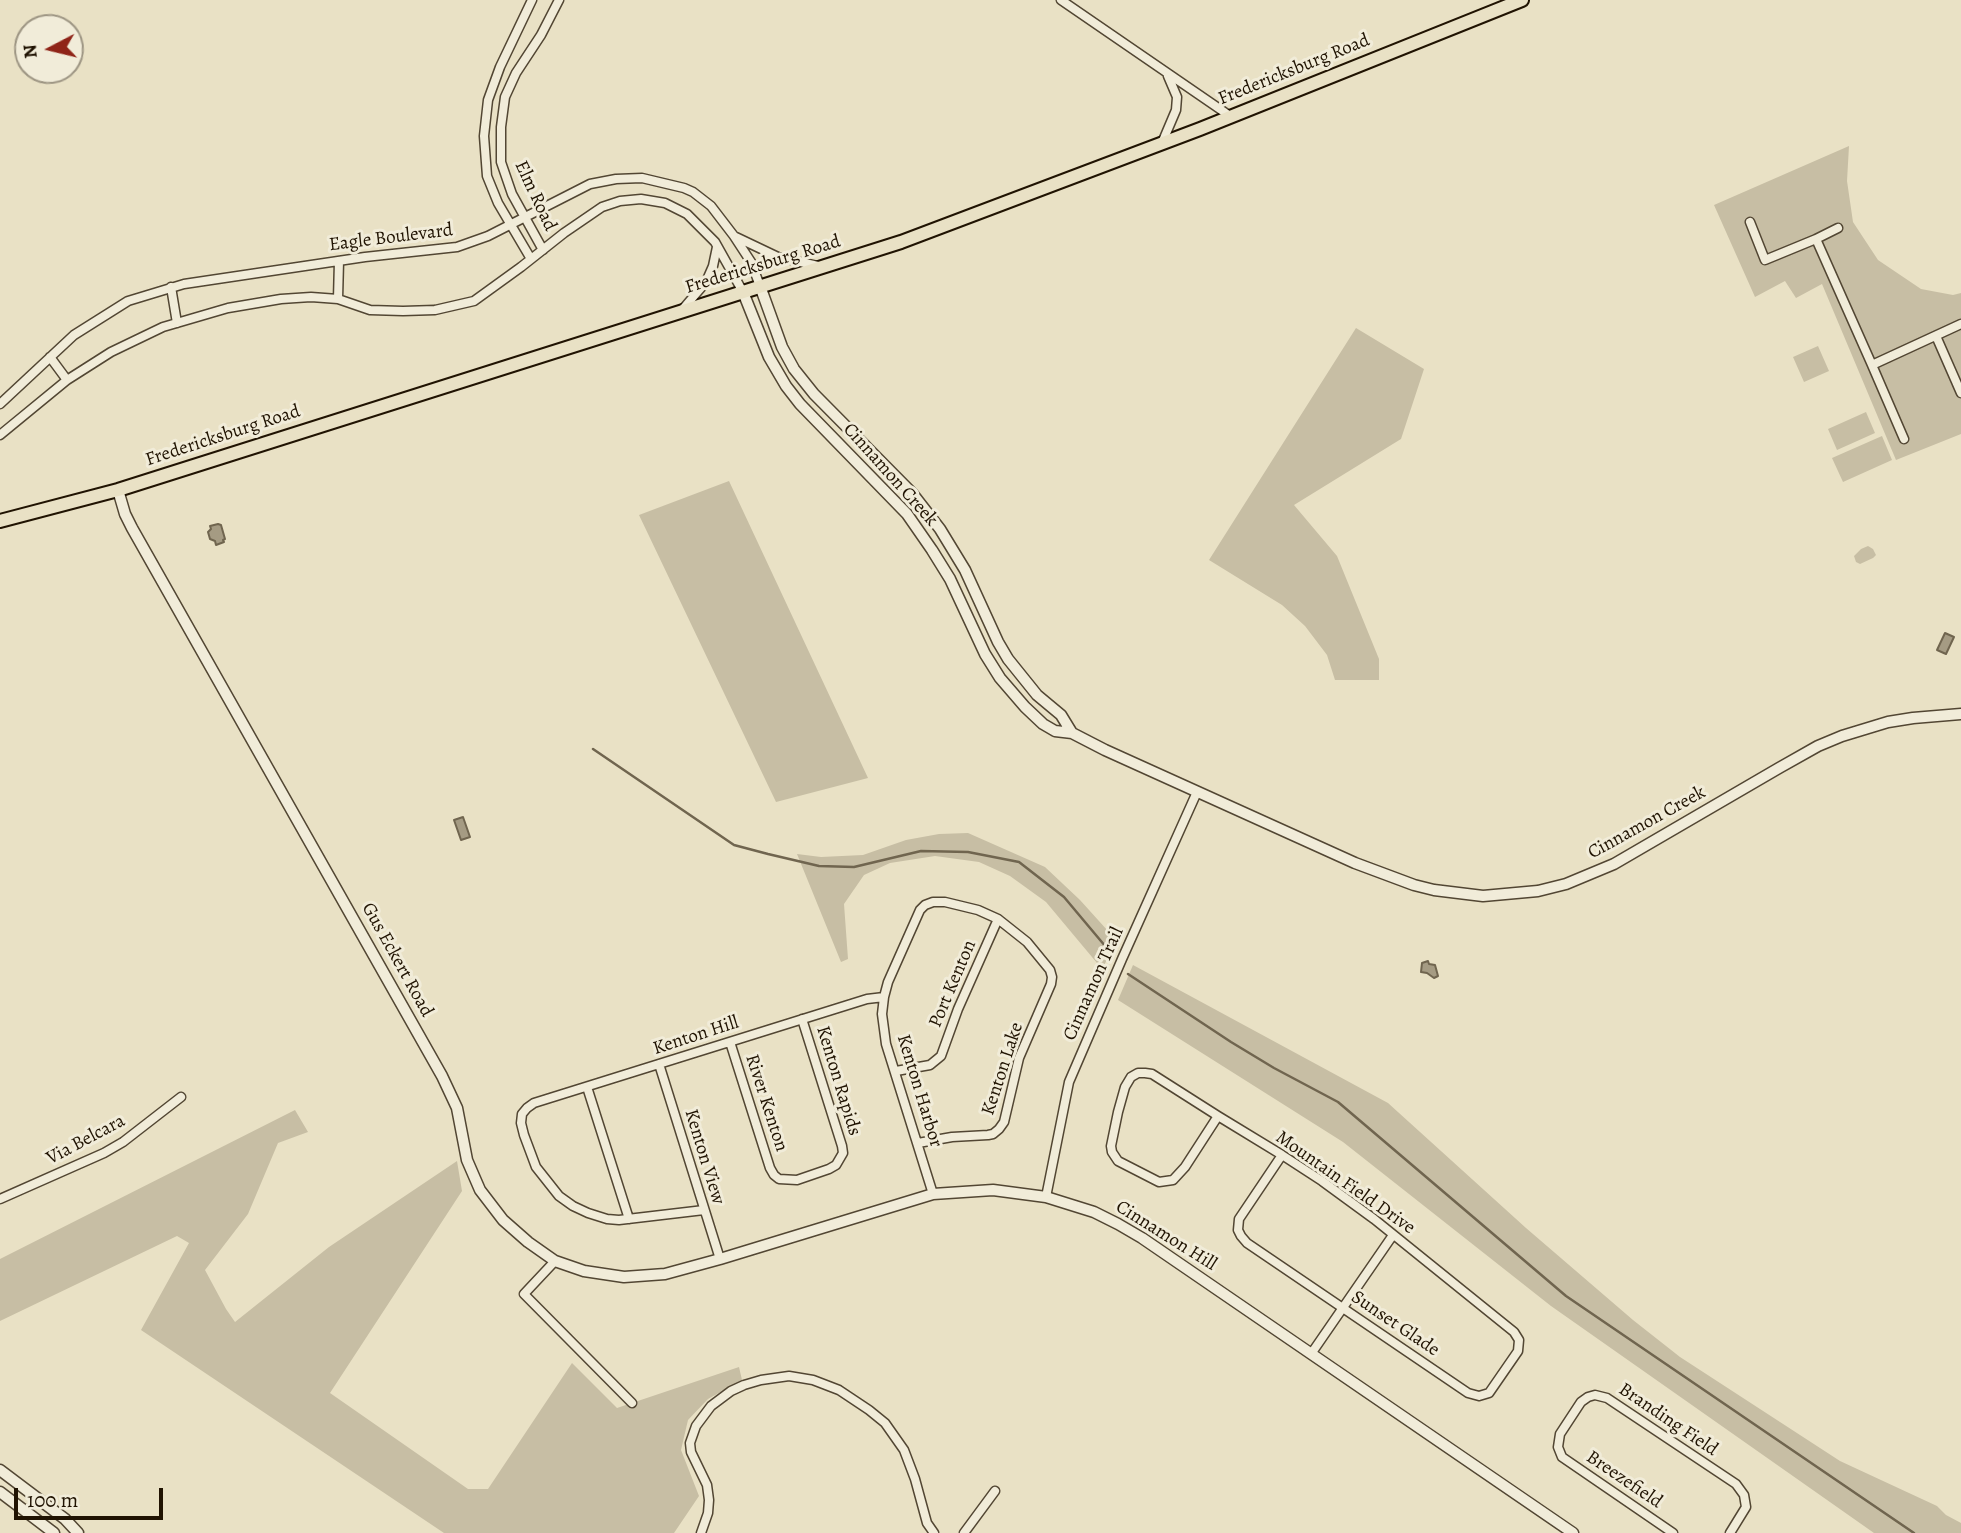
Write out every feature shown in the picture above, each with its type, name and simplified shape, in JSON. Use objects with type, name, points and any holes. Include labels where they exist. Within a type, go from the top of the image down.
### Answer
[{"type":"main road","name":"Fredericksburg Road","points":[[0,521],[118,490],[901,242],[1162,143],[1522,0]]},
{"type":"street","name":"Elm Road","points":[[531,260],[509,225],[487,176],[484,136],[488,100],[500,66],[532,0]]},
{"type":"street","name":"Elm Road","points":[[543,250],[512,194],[501,162],[501,127],[505,97],[559,0]]},
{"type":"street","points":[[1061,0],[1230,116]]},
{"type":"street","points":[[1162,143],[1177,110],[1175,88],[1167,73]]},
{"type":"street","name":"Eagle Boulevard","points":[[0,404],[74,335],[128,301],[171,287],[339,261],[457,247],[488,236],[590,184],[616,179],[642,178],[694,192],[711,206],[734,236],[751,262],[760,286]]},
{"type":"street","points":[[0,435],[67,380],[111,352],[163,327],[228,308],[281,299],[338,299],[370,310],[403,311],[435,310],[474,301],[601,207],[620,201],[641,199],[665,203],[687,214],[717,247],[743,292]]},
{"type":"street","points":[[1750,222],[1765,260],[1838,228]]},
{"type":"street","points":[[734,236],[778,257],[821,266]]},
{"type":"street","points":[[1816,239],[1904,439]]},
{"type":"street","points":[[682,310],[706,282],[713,267],[717,247]]},
{"type":"street","points":[[338,299],[339,261]]},
{"type":"street","name":"Cinnamon Creek","points":[[760,286],[782,347],[794,369],[899,479],[940,529],[965,570],[998,642],[1023,679],[1061,715],[1072,733]]},
{"type":"street","points":[[171,287],[177,323]]},
{"type":"street","name":"Cinnamon Creek","points":[[743,292],[769,357],[786,386],[907,514],[950,579],[985,654],[1000,678],[1043,724],[1055,731],[1072,733],[1355,863],[1415,885],[1473,895],[1503,895],[1566,884],[1614,864],[1818,746],[1888,722],[1961,714]]},
{"type":"street","points":[[1872,365],[1961,324]]},
{"type":"street","points":[[1936,336],[1961,393]]},
{"type":"street","points":[[50,357],[67,380]]},
{"type":"street","points":[[814,418],[827,406]]},
{"type":"street","name":"Gus Eckert Road","points":[[118,490],[125,514],[135,534],[442,1076],[457,1108],[467,1160],[480,1190],[503,1220],[555,1261]]},
{"type":"street","points":[[1025,707],[1037,695]]},
{"type":"street","name":"Cinnamon Trail","points":[[1046,1197],[1069,1082],[1197,792]]},
{"type":"street","points":[[884,997],[920,910],[926,905],[946,902],[998,919]]},
{"type":"street","name":"Port Kenton","points":[[896,1071],[930,1065],[941,1056],[958,1009],[998,919]]},
{"type":"street","name":"Kenton Lake","points":[[918,1143],[993,1134],[1004,1122],[1019,1058],[1051,985],[1052,976],[1027,942],[998,919]]},
{"type":"street","name":"Kenton Hill","points":[[629,1219],[607,1219],[588,1213],[559,1196],[544,1180],[536,1167],[521,1123],[522,1114],[527,1108],[534,1103],[802,1019],[867,999],[884,997]]},
{"type":"street","name":"Kenton Harbor","points":[[884,997],[882,1014],[886,1044],[933,1194]]},
{"type":"street","name":"Kenton Rapids","points":[[802,1019],[843,1153],[836,1165],[811,1175]]},
{"type":"street","name":"River Kenton","points":[[730,1042],[774,1175],[787,1181],[811,1175]]},
{"type":"street","name":"Kenton View","points":[[659,1064],[720,1259]]},
{"type":"street","name":"Mountain Field Drive","points":[[1219,1116],[1185,1167],[1173,1180],[1159,1182],[1115,1158],[1111,1146],[1125,1087],[1131,1077],[1138,1073],[1152,1074],[1282,1155],[1322,1181],[1506,1325],[1518,1340]]},
{"type":"street","points":[[587,1087],[629,1219],[704,1210]]},
{"type":"street","name":"Via Belcara","points":[[0,1199],[104,1153],[123,1142],[181,1097]]},
{"type":"street","name":"Sunset Glade","points":[[1282,1155],[1239,1219],[1238,1230],[1247,1243],[1473,1395],[1483,1396],[1494,1388],[1518,1351],[1518,1340]]},
{"type":"street","name":"Cinnamon Hill","points":[[555,1261],[604,1275],[642,1277],[720,1259],[933,1194],[993,1190],[1046,1197],[1094,1212],[1118,1224],[1573,1533]]},
{"type":"street","points":[[1311,1354],[1393,1235]]},
{"type":"street","points":[[555,1261],[524,1294],[632,1403]]},
{"type":"street","points":[[701,1533],[709,1500],[707,1485],[691,1452],[690,1443],[696,1426],[711,1406],[731,1391],[761,1380],[789,1376],[813,1380],[839,1390],[885,1423],[904,1450],[927,1523],[934,1533]]},
{"type":"street","name":"Branding Field","points":[[1559,1452],[1560,1434],[1581,1402],[1595,1395],[1604,1396],[1736,1484],[1744,1495],[1746,1507],[1730,1533]]},
{"type":"street","name":"Breezefield","points":[[1559,1452],[1562,1457],[1674,1533]]},
{"type":"street","points":[[0,1470],[52,1509],[78,1533]]},
{"type":"street","points":[[964,1533],[995,1491]]},
{"type":"street","points":[[0,1492],[54,1533]]},
{"type":"street","points":[[41,1523],[52,1509]]},
{"type":"shaded area","points":[[1849,146],[1847,181],[1853,222],[1878,260],[1921,289],[1953,295],[1961,293],[1961,434],[1896,460],[1822,284],[1796,298],[1785,281],[1755,297],[1714,205]]},
{"type":"shaded area","points":[[1356,328],[1424,369],[1401,439],[1294,505],[1337,556],[1379,659],[1379,680],[1335,680],[1327,655],[1305,626],[1282,605],[1209,560]]},
{"type":"shaded area","points":[[1818,346],[1829,371],[1804,382],[1793,357]]},
{"type":"shaded area","points":[[1866,412],[1875,433],[1837,450],[1828,429]]},
{"type":"shaded area","points":[[1882,436],[1892,460],[1843,482],[1832,458]]},
{"type":"shaded area","points":[[729,481],[868,778],[776,802],[639,515]]},
{"type":"shaded area","points":[[221,525],[225,539],[216,545],[208,532],[210,526]]},
{"type":"shaded area","points":[[1868,546],[1876,555],[1860,564],[1856,562],[1854,556]]},
{"type":"shaded area","points":[[1945,633],[1954,637],[1946,654],[1937,650]]},
{"type":"shaded area","points":[[463,817],[470,837],[461,840],[454,820]]},
{"type":"shaded area","points":[[968,833],[1045,867],[1080,900],[1117,941],[1102,969],[1046,902],[1010,876],[979,862],[935,856],[890,863],[864,875],[844,904],[848,959],[841,962],[797,854],[821,857],[863,855],[906,840],[939,834]]},
{"type":"shaded area","points":[[1428,961],[1429,964],[1435,965],[1438,976],[1434,978],[1421,972],[1422,963]]},
{"type":"shaded area","points":[[1133,965],[1388,1103],[1526,1228],[1680,1357],[1840,1461],[1937,1506],[1946,1515],[1961,1523],[1961,1533],[1874,1533],[1551,1306],[1343,1142],[1118,1000]]},
{"type":"shaded area","points":[[295,1110],[308,1132],[278,1143],[248,1214],[205,1270],[235,1322],[329,1247],[457,1161],[462,1191],[330,1393],[468,1489],[488,1489],[572,1363],[617,1408],[739,1367],[742,1380],[708,1399],[688,1420],[681,1450],[699,1496],[674,1533],[444,1533],[141,1330],[189,1243],[177,1236],[0,1321],[0,1259]]},
{"type":"waterway","points":[[593,749],[734,845],[819,866],[854,867],[921,851],[968,852],[1019,862],[1064,897],[1111,953]]},
{"type":"waterway","points":[[1128,974],[1231,1042],[1338,1102],[1566,1296],[1914,1533]]}]
